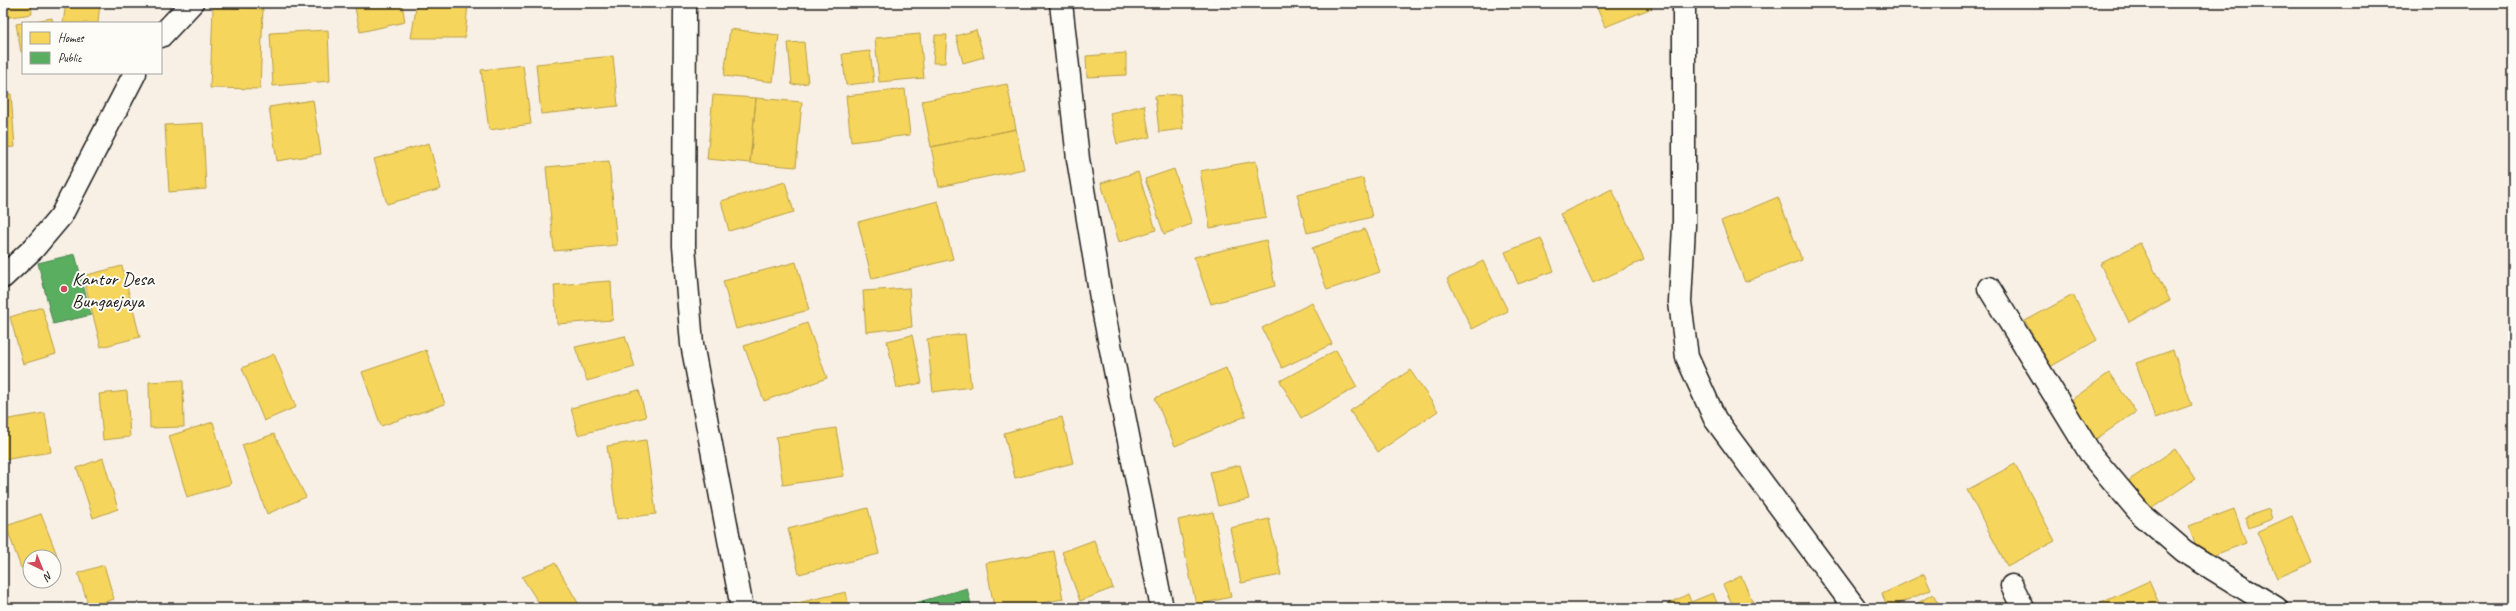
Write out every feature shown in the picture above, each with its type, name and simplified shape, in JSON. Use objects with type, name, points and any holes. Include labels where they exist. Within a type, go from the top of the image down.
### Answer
[{"type":"street","points":[[162,35],[192,3]]},
{"type":"street","points":[[685,3],[684,246],[692,344],[742,608]]},
{"type":"street","points":[[1061,3],[1078,159],[1100,296],[1162,608]]},
{"type":"street","points":[[1684,3],[1684,226],[1680,302],[1688,357],[1715,419],[1856,608]]},
{"type":"street","points":[[3,277],[34,248],[60,216],[134,74]]},
{"type":"street","points":[[1989,288],[2092,456],[2141,514],[2184,550],[2276,608]]},
{"type":"street","points":[[2012,586],[2023,608]]},
{"type":"building: Homes","points":[[3,3],[31,3],[32,14],[3,18]]},
{"type":"building: Homes","points":[[66,3],[100,3],[98,22],[63,22]]},
{"type":"building: Homes","points":[[354,3],[402,3],[405,22],[360,32]]},
{"type":"building: Homes","points":[[417,3],[468,3],[465,38],[411,38]]},
{"type":"building: Homes","points":[[1595,3],[1650,3],[1652,8],[1605,27]]},
{"type":"building: Homes","points":[[213,7],[263,9],[260,89],[210,88]]},
{"type":"building: Homes","points":[[52,18],[53,22],[28,22]]},
{"type":"building: Homes","points":[[22,23],[22,52],[21,52],[16,24]]},
{"type":"building: Homes","points":[[730,29],[779,35],[773,82],[724,76]]},
{"type":"building: Homes","points":[[328,30],[330,81],[273,86],[270,33]]},
{"type":"building: Homes","points":[[976,30],[984,57],[963,63],[956,36]]},
{"type":"building: Homes","points":[[920,34],[924,78],[879,82],[875,38]]},
{"type":"building: Homes","points":[[935,35],[947,35],[945,63],[933,63]]},
{"type":"building: Homes","points":[[804,42],[808,83],[792,85],[788,43]]},
{"type":"building: Homes","points":[[870,51],[874,82],[846,85],[842,54]]},
{"type":"building: Homes","points":[[1126,53],[1126,75],[1087,77],[1086,56]]},
{"type":"building: Homes","points":[[613,56],[618,106],[541,114],[536,64]]},
{"type":"building: Homes","points":[[523,65],[531,124],[489,130],[481,70]]},
{"type":"building: Homes","points":[[1007,84],[1016,129],[931,147],[922,101]]},
{"type":"building: Homes","points":[[905,89],[910,135],[851,142],[846,96]]},
{"type":"building: Homes","points":[[3,94],[11,94],[15,147],[3,148]]},
{"type":"building: Homes","points":[[1180,94],[1183,129],[1159,132],[1155,96]]},
{"type":"building: Homes","points":[[713,95],[756,98],[750,163],[707,159]]},
{"type":"building: Homes","points":[[756,98],[802,102],[796,167],[750,163]]},
{"type":"building: Homes","points":[[313,100],[321,154],[277,161],[269,107]]},
{"type":"building: Homes","points":[[1144,105],[1150,137],[1117,144],[1110,113]]},
{"type":"building: Homes","points":[[203,123],[206,189],[169,192],[165,125]]},
{"type":"building: Homes","points":[[1016,129],[1024,169],[939,187],[931,147]]},
{"type":"building: Homes","points":[[429,143],[441,189],[387,204],[374,159]]},
{"type":"building: Homes","points":[[609,161],[617,245],[554,251],[546,167]]},
{"type":"building: Homes","points":[[1256,161],[1266,218],[1210,228],[1200,171]]},
{"type":"building: Homes","points":[[1174,169],[1192,224],[1164,234],[1145,179]]},
{"type":"building: Homes","points":[[1138,172],[1156,230],[1119,242],[1101,183]]},
{"type":"building: Homes","points":[[1363,178],[1372,217],[1307,233],[1297,194]]},
{"type":"building: Homes","points":[[785,182],[794,212],[729,231],[721,201]]},
{"type":"building: Homes","points":[[1612,189],[1644,260],[1593,283],[1560,214]]},
{"type":"building: Homes","points":[[1778,197],[1802,260],[1745,282],[1721,221]]},
{"type":"building: Homes","points":[[938,201],[953,259],[872,279],[858,222]]},
{"type":"building: Homes","points":[[1365,229],[1380,272],[1327,290],[1312,248]]},
{"type":"building: Homes","points":[[1541,238],[1554,271],[1518,284],[1505,252]]},
{"type":"building: Homes","points":[[1266,240],[1275,286],[1211,304],[1194,257]]},
{"type":"building: Homes","points":[[2140,243],[2170,300],[2129,322],[2100,264]]},
{"type":"building: Homes","points":[[1483,261],[1508,311],[1472,329],[1447,279]]},
{"type":"building: Homes","points":[[796,262],[809,310],[736,329],[723,281]]},
{"type":"building: Homes","points":[[122,266],[140,337],[101,347],[83,276]]},
{"type":"building: Homes","points":[[611,281],[613,320],[557,324],[554,285]]},
{"type":"building: Homes","points":[[909,288],[912,327],[866,332],[863,291]]},
{"type":"building: Homes","points":[[2073,295],[2097,340],[2050,367],[2025,321]]},
{"type":"building: Homes","points":[[1312,303],[1332,344],[1282,368],[1262,328]]},
{"type":"building: Homes","points":[[42,307],[56,354],[23,364],[10,317]]},
{"type":"building: Homes","points":[[807,323],[827,378],[764,401],[744,346]]},
{"type":"building: Homes","points":[[965,334],[971,387],[933,392],[927,339]]},
{"type":"building: Homes","points":[[912,335],[922,383],[897,388],[887,341]]},
{"type":"building: Homes","points":[[625,336],[635,367],[587,381],[575,347]]},
{"type":"building: Homes","points":[[426,350],[445,404],[381,426],[362,372]]},
{"type":"building: Homes","points":[[1336,350],[1357,387],[1301,418],[1280,381]]},
{"type":"building: Homes","points":[[2173,350],[2192,405],[2155,418],[2136,363]]},
{"type":"building: Homes","points":[[3,354],[5,381],[3,381]]},
{"type":"building: Homes","points":[[274,354],[296,407],[264,421],[242,368]]},
{"type":"building: Homes","points":[[1226,368],[1246,416],[1175,446],[1155,398]]},
{"type":"building: Homes","points":[[1410,370],[1438,411],[1378,452],[1350,411]]},
{"type":"building: Homes","points":[[2109,373],[2136,412],[2093,441],[2067,403]]},
{"type":"building: Homes","points":[[183,380],[184,427],[150,428],[149,382]]},
{"type":"building: Homes","points":[[639,390],[646,417],[578,435],[571,408]]},
{"type":"building: Homes","points":[[127,391],[130,437],[103,440],[99,394]]},
{"type":"building: Homes","points":[[45,413],[51,452],[3,460],[3,420]]},
{"type":"building: Homes","points":[[1062,417],[1073,463],[1015,478],[1004,433]]},
{"type":"building: Homes","points":[[213,422],[231,484],[187,497],[169,436]]},
{"type":"building: Homes","points":[[836,428],[844,476],[783,485],[776,437]]},
{"type":"building: Homes","points":[[274,434],[306,497],[267,514],[242,445]]},
{"type":"building: Homes","points":[[646,440],[656,514],[617,519],[607,446]]},
{"type":"building: Homes","points":[[2175,449],[2195,479],[2145,513],[2125,483]]},
{"type":"building: Homes","points":[[103,458],[118,509],[93,518],[77,468]]},
{"type":"building: Homes","points":[[2015,464],[2055,541],[2007,566],[1967,490]]},
{"type":"building: Homes","points":[[1240,465],[1249,499],[1218,506],[1210,472]]},
{"type":"building: Homes","points":[[868,508],[879,554],[799,574],[788,529]]},
{"type":"building: Homes","points":[[2234,509],[2246,543],[2201,560],[2189,526]]},
{"type":"building: Homes","points":[[2269,509],[2272,519],[2249,528],[2245,517]]},
{"type":"building: Homes","points":[[1213,512],[1231,597],[1196,605],[1178,520]]},
{"type":"building: Homes","points":[[41,514],[55,549],[22,549],[21,568],[6,526]]},
{"type":"building: Homes","points":[[2292,516],[2312,563],[2277,578],[2257,532]]},
{"type":"building: Homes","points":[[1269,519],[1281,575],[1241,583],[1230,528]]},
{"type":"building: Homes","points":[[1094,540],[1113,588],[1080,601],[1062,552]]},
{"type":"building: Homes","points":[[1054,551],[1063,599],[1014,608],[994,608],[986,563]]},
{"type":"building: Homes","points":[[555,563],[581,608],[542,608],[522,577]]},
{"type":"building: Homes","points":[[104,565],[114,599],[89,607],[78,573]]},
{"type":"building: Homes","points":[[1924,574],[1931,590],[1888,608],[1882,594]]},
{"type":"building: Homes","points":[[1741,576],[1755,607],[1753,608],[1734,608],[1723,585]]},
{"type":"building: Homes","points":[[2149,581],[2161,608],[2090,608]]},
{"type":"building: Homes","points":[[846,592],[849,608],[784,608],[784,606]]},
{"type":"building: Homes","points":[[1713,593],[1719,608],[1670,608],[1668,604],[1688,594],[1691,602]]},
{"type":"building: Homes","points":[[1933,594],[1941,608],[1909,608]]},
{"type":"building: Public","name":"Kantor Desa Bungaejaya","points":[[75,254],[91,315],[53,324],[38,263]]},
{"type":"building: Public","points":[[967,588],[972,608],[898,608]]},
{"type":"place","name":"Kantor Desa Bungaejaya","points":[[64,289]]}]
